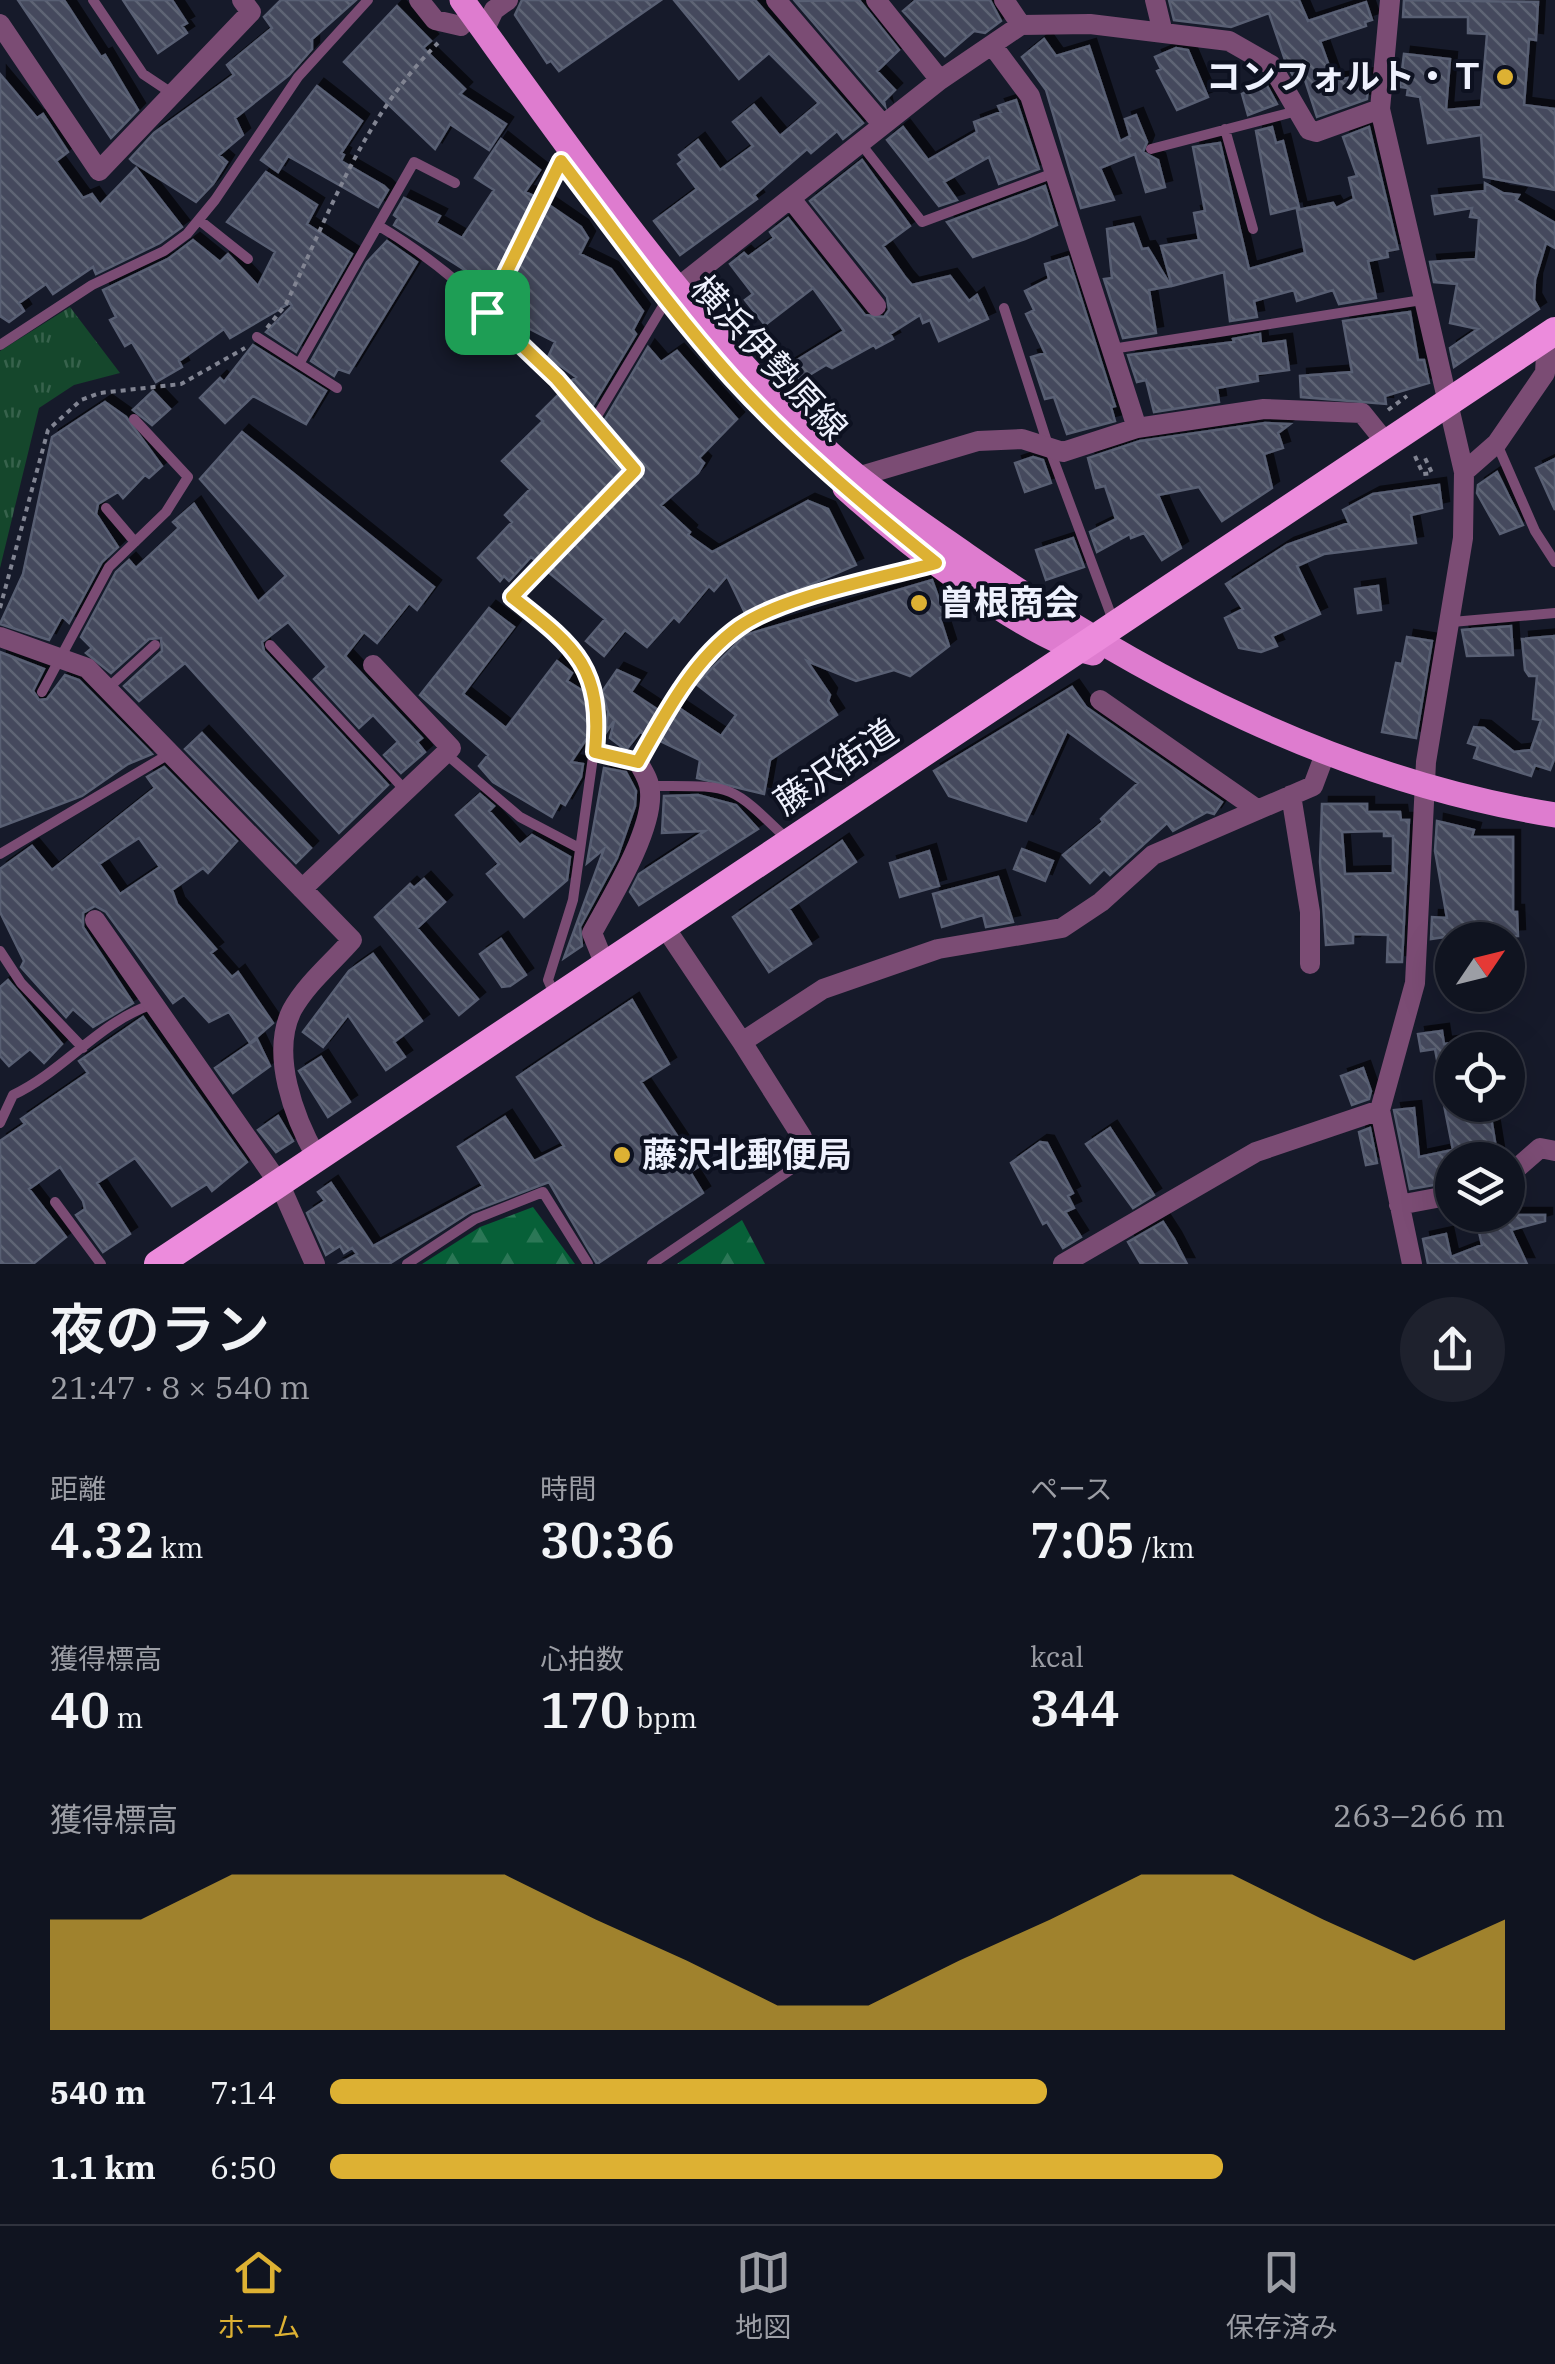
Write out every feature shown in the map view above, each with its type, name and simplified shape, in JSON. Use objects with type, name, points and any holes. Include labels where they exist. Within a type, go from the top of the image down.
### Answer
[{"type":"highway","name":"藤沢街道","points":[[158,1264],[1551,334]]},
{"type":"main road","name":"横浜伊勢原線","points":[[438,10],[483,11]]},
{"type":"main road","name":"横浜伊勢原線","points":[[483,11],[561,161],[795,443],[936,563],[1040,632],[1096,638]]},
{"type":"main road","name":"横浜伊勢原線","points":[[483,11],[672,294],[858,477],[1132,661],[1325,754],[1425,788],[1552,808]]},
{"type":"street","points":[[0,24],[100,171],[251,12],[242,0]]},
{"type":"street","points":[[419,0],[438,10]]},
{"type":"street","points":[[776,0],[883,126]]},
{"type":"street","points":[[876,0],[940,80]]},
{"type":"street","points":[[1004,0],[1021,25]]},
{"type":"street","points":[[1155,0],[1164,33]]},
{"type":"street","points":[[1390,0],[1380,109],[1464,472],[1465,513],[1425,788],[1415,984],[1380,1110],[1412,1264]]},
{"type":"street","points":[[672,294],[940,80],[1021,25],[1090,24],[1229,41],[1259,54],[1271,64],[1309,130],[1316,132],[1380,109]]},
{"type":"street","points":[[992,44],[1030,96],[1137,428]]},
{"type":"street","points":[[791,199],[876,306]]},
{"type":"street","points":[[1464,472],[1497,444],[1545,374],[1551,334]]},
{"type":"street","points":[[858,477],[978,441],[1022,439],[1063,452],[1137,428],[1264,409],[1362,412],[1393,438]]},
{"type":"street","points":[[0,637],[88,668],[352,940],[310,984],[291,1012],[283,1042],[302,1131],[317,1158]]},
{"type":"street","points":[[302,889],[451,748],[373,665]]},
{"type":"street","points":[[1100,700],[1258,810]]},
{"type":"street","points":[[742,1042],[822,989],[938,949],[1062,928],[1102,902],[1153,855],[1313,786],[1325,754]]},
{"type":"street","points":[[605,965],[592,934],[631,857],[650,804],[650,786],[638,762]]},
{"type":"street","points":[[1291,796],[1310,912],[1310,964]]},
{"type":"street","points":[[95,920],[280,1185],[316,1264]]},
{"type":"street","points":[[664,926],[802,1136],[802,1161]]},
{"type":"street","points":[[1068,1262],[1256,1152],[1380,1110]]},
{"type":"street","points":[[1525,1161],[1540,1148],[1555,1151]]},
{"type":"street","points":[[1399,1206],[1435,1199]]},
{"type":"lane","points":[[93,0],[143,74],[173,94]]},
{"type":"lane","points":[[0,344],[92,284],[164,250],[199,220],[298,77],[368,0]]},
{"type":"lane","points":[[1150,150],[1297,111]]},
{"type":"lane","points":[[1225,129],[1253,229]]},
{"type":"lane","points":[[861,144],[922,222],[1055,172]]},
{"type":"lane","points":[[487,312],[561,161]]},
{"type":"lane","points":[[299,364],[414,162],[455,183]]},
{"type":"lane","points":[[199,220],[248,259]]},
{"type":"lane","points":[[379,226],[426,254],[487,312],[594,421],[635,470],[512,597],[572,644],[583,662],[598,714],[572,900],[548,980],[556,998]]},
{"type":"lane","points":[[594,421],[672,294]]},
{"type":"lane","points":[[1111,349],[1422,300]]},
{"type":"lane","points":[[1004,308],[1048,445],[1096,638]]},
{"type":"lane","points":[[257,338],[337,388]]},
{"type":"lane","points":[[42,692],[109,567],[166,512],[188,477],[134,420]]},
{"type":"lane","points":[[1497,444],[1534,531],[1555,562]]},
{"type":"lane","points":[[106,508],[135,542]]},
{"type":"lane","points":[[595,752],[638,762],[674,698],[740,627],[774,610],[936,563]]},
{"type":"lane","points":[[1452,622],[1555,614]]},
{"type":"lane","points":[[108,689],[155,645]]},
{"type":"lane","points":[[270,645],[405,790]]},
{"type":"lane","points":[[0,854],[169,754]]},
{"type":"lane","points":[[446,754],[520,817],[579,848]]},
{"type":"lane","points":[[650,786],[722,786],[740,794],[791,842]]},
{"type":"lane","points":[[0,951],[21,983],[83,1048]]},
{"type":"lane","points":[[0,1123],[12,1095],[37,1084],[120,1015],[152,1004]]},
{"type":"lane","points":[[652,1264],[802,1161]]},
{"type":"lane","points":[[407,1264],[476,1219],[544,1192],[588,1264]]},
{"type":"lane","points":[[55,1202],[101,1264]]},
{"type":"path","points":[[0,608],[48,430],[81,400],[100,393],[182,384],[237,356],[257,338],[286,304],[370,126],[403,78],[445,36],[438,10]]},
{"type":"path","points":[[1407,396],[1393,438],[1423,474],[1432,474],[1425,458]]},
{"type":"green space","points":[[70,307],[120,373],[74,385],[39,408],[0,568],[0,351]]},
{"type":"green space","points":[[533,1207],[575,1264],[422,1264],[480,1227]]},
{"type":"green space","points":[[742,1220],[765,1264],[677,1264]]},
{"type":"building","points":[[18,0],[64,0],[101,57],[105,55],[138,110],[111,138]]},
{"type":"building","points":[[123,0],[172,0],[187,23],[182,26],[187,33],[158,53]]},
{"type":"building","points":[[281,0],[356,0],[312,39],[312,49],[289,75],[235,118],[243,135],[219,155],[227,162],[196,202],[133,162],[130,159],[154,133],[234,75],[227,65],[272,28],[264,17]]},
{"type":"building","points":[[522,0],[661,0],[559,71],[551,61],[547,63],[515,15]]},
{"type":"building","points":[[674,0],[755,0],[863,123],[843,139],[837,131],[811,153],[807,149],[754,195],[757,199],[680,255],[654,221],[697,189],[678,164],[683,160],[679,155],[698,140],[720,170],[753,146],[733,122],[754,105],[780,136],[819,103],[769,53],[739,79]]},
{"type":"building","points":[[859,0],[899,50],[877,71],[895,90],[884,101],[885,106],[795,1]]},
{"type":"building","points":[[916,0],[990,0],[1001,21],[985,33],[974,31],[945,56],[903,11]]},
{"type":"building","points":[[1169,0],[1299,0],[1308,21],[1366,2],[1372,20],[1365,22],[1366,26],[1320,41],[1334,80],[1369,75],[1367,99],[1317,117],[1305,80],[1297,83],[1286,63],[1269,13],[1231,27],[1174,20]]},
{"type":"building","points":[[1404,0],[1538,2],[1536,40],[1529,39],[1524,105],[1555,109],[1555,190],[1484,177],[1481,135],[1428,143],[1420,97],[1407,95],[1408,88],[1400,87],[1404,54],[1450,59],[1446,110],[1481,107],[1487,34],[1468,33],[1468,17],[1403,17]]},
{"type":"building","points":[[397,6],[431,41],[423,48],[465,89],[460,94],[506,124],[489,150],[450,124],[435,149],[344,62]]},
{"type":"building","points":[[1044,39],[1056,56],[1089,46],[1120,141],[1130,136],[1125,119],[1136,115],[1147,142],[1143,152],[1158,160],[1165,187],[1146,192],[1135,154],[1100,168],[1114,200],[1081,208],[1046,90],[1022,57]]},
{"type":"building","points":[[1176,48],[1188,50],[1208,97],[1177,110],[1157,71],[1161,69],[1155,57]]},
{"type":"building","points":[[0,74],[37,118],[43,114],[68,152],[56,161],[83,198],[92,194],[100,205],[136,168],[182,227],[160,243],[96,274],[93,267],[53,294],[46,284],[19,303],[24,311],[9,322],[0,316]]},
{"type":"building","points":[[1265,82],[1277,104],[1248,115],[1242,94]]},
{"type":"building","points":[[317,86],[362,121],[341,153],[341,161],[388,190],[378,207],[288,156],[278,172],[261,160]]},
{"type":"building","points":[[1016,100],[1039,169],[999,184],[989,157],[944,182],[957,200],[939,206],[887,140],[903,127],[928,160],[977,132],[974,122],[1001,112],[998,106]]},
{"type":"building","points":[[1272,127],[1276,143],[1283,141],[1299,207],[1271,214],[1256,131]]},
{"type":"building","points":[[1369,127],[1398,249],[1387,251],[1388,257],[1368,261],[1376,298],[1339,304],[1333,290],[1297,301],[1294,290],[1254,301],[1257,317],[1230,321],[1224,272],[1172,286],[1161,246],[1199,240],[1194,213],[1205,211],[1193,147],[1220,143],[1249,269],[1305,253],[1297,210],[1333,203],[1336,208],[1354,199],[1349,178],[1357,176],[1343,137]]},
{"type":"building","points":[[501,139],[540,170],[525,192],[534,196],[490,286],[394,225],[398,218],[394,215],[404,198],[440,216],[436,223],[462,238],[494,190],[475,178]]},
{"type":"building","points":[[862,160],[910,226],[883,246],[905,277],[912,285],[950,276],[969,301],[977,295],[988,319],[939,341],[930,320],[923,323],[920,315],[890,334],[893,339],[832,368],[826,365],[796,383],[786,367],[844,331],[813,288],[765,325],[745,300],[753,294],[730,264],[744,253],[748,257],[774,238],[770,232],[788,218],[865,315],[884,317],[889,310],[887,297],[810,201]]},
{"type":"building","points":[[266,172],[317,205],[307,224],[352,254],[296,352],[266,332],[292,306],[290,303],[230,338],[224,329],[179,361],[182,367],[156,382],[132,342],[125,346],[110,320],[116,317],[103,290],[168,259],[193,240],[220,262],[228,254],[258,286],[275,252],[227,222]]},
{"type":"building","points":[[1485,183],[1503,193],[1519,195],[1516,200],[1555,223],[1555,248],[1546,243],[1535,280],[1534,300],[1539,309],[1454,367],[1450,348],[1478,329],[1450,323],[1457,284],[1434,282],[1430,262],[1476,259],[1479,218],[1470,217],[1472,208],[1435,214],[1432,196],[1485,191]]},
{"type":"building","points":[[1045,186],[1057,225],[1025,239],[973,257],[947,222]]},
{"type":"building","points":[[549,205],[581,227],[588,238],[580,254],[611,269],[643,311],[633,330],[636,334],[592,407],[570,382],[576,377],[548,357],[555,342],[522,325],[499,307]]},
{"type":"building","points":[[1133,224],[1142,249],[1148,248],[1171,286],[1149,290],[1156,333],[1123,338],[1104,279],[1112,278],[1107,229]]},
{"type":"building","points":[[387,241],[417,262],[349,373],[338,369],[334,376],[311,361],[367,262]]},
{"type":"building","points":[[1068,257],[1115,406],[1111,407],[1115,421],[1067,434],[1054,397],[1045,399],[1031,357],[1045,353],[1026,314],[1034,310],[1025,291],[1049,279],[1045,264]]},
{"type":"building","points":[[1410,312],[1418,360],[1424,360],[1429,383],[1385,396],[1386,404],[1301,397],[1300,376],[1352,372],[1343,321]]},
{"type":"building","points":[[1260,334],[1261,344],[1285,341],[1289,370],[1257,374],[1258,381],[1217,388],[1219,402],[1154,412],[1146,380],[1137,382],[1128,355],[1234,342],[1233,339]]},
{"type":"building","points":[[253,345],[326,391],[306,424],[253,396],[225,423],[200,398],[220,378],[224,382]]},
{"type":"building","points":[[648,347],[661,362],[677,351],[737,419],[699,458],[704,463],[698,473],[661,505],[690,532],[688,535],[712,552],[808,501],[828,509],[856,565],[745,613],[727,576],[714,591],[709,586],[679,622],[674,617],[647,647],[625,630],[604,656],[586,641],[605,619],[548,572],[643,472],[642,463],[604,421]]},
{"type":"building","points":[[153,391],[170,409],[152,425],[133,410]]},
{"type":"building","points":[[558,395],[623,469],[535,560],[531,557],[509,581],[504,576],[500,581],[478,558],[512,522],[505,515],[530,489],[502,461],[543,421],[537,416]]},
{"type":"building","points":[[105,402],[126,417],[162,466],[149,478],[145,475],[123,498],[118,492],[98,504],[96,514],[118,547],[102,562],[69,623],[62,616],[49,640],[0,624],[23,574],[52,437]]},
{"type":"building","points":[[1265,423],[1290,424],[1278,433],[1283,448],[1264,454],[1272,488],[1222,521],[1199,487],[1158,495],[1181,548],[1162,560],[1144,533],[1131,538],[1130,534],[1097,552],[1090,532],[1116,519],[1105,486],[1096,488],[1088,458],[1140,441]]},
{"type":"building","points":[[242,432],[434,587],[417,610],[409,603],[377,643],[364,632],[345,656],[422,738],[417,742],[425,752],[401,773],[384,755],[398,742],[373,715],[359,728],[314,679],[327,667],[288,622],[262,642],[264,651],[388,785],[339,833],[185,663],[139,701],[124,686],[162,651],[161,638],[149,639],[111,673],[86,653],[92,648],[81,637],[116,572],[129,560],[136,568],[179,528],[173,522],[194,504],[258,602],[286,576],[200,479]]},
{"type":"building","points":[[1033,457],[1043,460],[1051,483],[1025,492],[1015,463]]},
{"type":"building","points":[[1555,459],[1555,510],[1536,468]]},
{"type":"building","points":[[1497,472],[1523,525],[1500,534],[1477,493],[1478,485]]},
{"type":"building","points":[[1439,485],[1442,508],[1411,515],[1416,543],[1324,554],[1297,566],[1320,614],[1272,636],[1277,646],[1261,652],[1239,648],[1225,618],[1243,609],[1226,584],[1287,545],[1349,523],[1343,510],[1373,494]]},
{"type":"building","points":[[1073,538],[1084,567],[1046,580],[1036,550]]},
{"type":"building","points":[[932,580],[945,616],[940,618],[949,646],[910,676],[894,670],[856,681],[807,661],[830,695],[828,701],[837,715],[770,760],[764,794],[697,778],[700,760],[660,741],[679,708],[721,736],[736,715],[696,684],[745,635]]},
{"type":"building","points":[[1378,586],[1381,610],[1358,613],[1355,589]]},
{"type":"building","points":[[489,608],[514,627],[463,694],[506,728],[557,661],[572,673],[567,681],[583,691],[590,715],[587,738],[571,762],[583,764],[581,777],[565,805],[560,802],[552,817],[493,782],[479,766],[488,755],[420,695]]},
{"type":"building","points":[[1511,626],[1513,655],[1467,656],[1462,630]]},
{"type":"building","points":[[1555,636],[1555,757],[1550,770],[1535,765],[1531,776],[1474,758],[1478,746],[1468,743],[1474,727],[1484,728],[1514,752],[1531,750],[1541,720],[1533,719],[1537,676],[1529,676],[1525,670],[1522,639]]},
{"type":"building","points":[[1407,637],[1432,641],[1416,738],[1382,732],[1396,663],[1402,664]]},
{"type":"building","points":[[0,652],[44,669],[33,691],[39,700],[47,699],[65,675],[79,680],[152,754],[128,764],[82,796],[0,827]]},
{"type":"building","points":[[617,670],[639,680],[631,692],[658,710],[644,734],[640,732],[626,750],[610,738],[614,721],[605,734],[608,712],[602,692]]},
{"type":"building","points":[[1072,687],[1086,707],[1222,802],[1214,814],[1207,812],[1173,831],[1167,823],[1110,875],[1104,869],[1090,883],[1063,855],[1103,822],[1101,819],[1138,783],[1067,731],[1026,821],[949,796],[934,771]]},
{"type":"building","points":[[202,733],[311,848],[296,863],[185,749]]},
{"type":"building","points":[[164,767],[237,841],[208,873],[203,868],[172,890],[177,904],[216,949],[211,953],[232,977],[238,972],[273,1023],[250,1043],[229,1012],[209,1022],[184,995],[173,1003],[106,912],[95,906],[83,913],[83,927],[133,1003],[93,1027],[73,1009],[66,1017],[21,967],[24,961],[0,912],[0,869],[32,846],[52,870],[155,788],[147,777]],"holes":[[[139,838],[160,867],[120,894],[99,864]]]},
{"type":"building","points":[[604,768],[626,772],[636,791],[635,806],[617,858],[580,927],[582,946],[564,958],[604,849],[587,863]]},
{"type":"building","points":[[480,794],[494,806],[489,811],[520,845],[532,835],[570,857],[567,880],[524,917],[487,874],[499,864],[456,815]]},
{"type":"building","points":[[698,795],[736,805],[758,829],[639,905],[630,892],[639,874],[705,831],[662,833],[664,796]]},
{"type":"building","points":[[1322,804],[1367,804],[1367,812],[1400,812],[1401,820],[1409,820],[1402,962],[1387,962],[1388,935],[1353,934],[1353,943],[1326,945],[1320,862]],"holes":[[[1384,831],[1384,836],[1393,836],[1393,873],[1345,874],[1342,832]]]},
{"type":"building","points":[[1437,821],[1474,830],[1472,837],[1513,837],[1513,912],[1517,912],[1517,922],[1435,922],[1435,938],[1431,939],[1432,917],[1447,918],[1435,851]]},
{"type":"building","points":[[842,841],[856,862],[789,909],[811,944],[769,972],[733,917]]},
{"type":"building","points":[[1022,849],[1053,861],[1045,881],[1014,869]]},
{"type":"building","points":[[929,851],[939,886],[900,897],[890,863]]},
{"type":"building","points":[[998,877],[1013,922],[986,927],[983,915],[942,927],[933,894]]},
{"type":"building","points":[[424,879],[445,902],[417,928],[478,999],[459,1015],[375,917],[410,884],[414,888]]},
{"type":"building","points":[[501,939],[526,975],[502,987],[480,954]]},
{"type":"building","points":[[373,954],[422,1021],[394,1042],[405,1057],[386,1070],[348,1015],[323,1047],[303,1032],[349,971]]},
{"type":"building","points":[[8,980],[62,1044],[44,1063],[30,1049],[9,1066],[0,1056],[0,987]]},
{"type":"building","points":[[632,1000],[669,1064],[641,1082],[698,1167],[690,1172],[703,1193],[597,1264],[549,1182],[470,1212],[389,1264],[339,1264],[357,1254],[352,1248],[344,1253],[340,1246],[326,1255],[307,1213],[325,1201],[318,1192],[331,1183],[373,1246],[483,1186],[458,1147],[505,1117],[534,1161],[564,1146],[517,1077]]},
{"type":"building","points":[[143,1017],[247,1162],[212,1191],[207,1184],[172,1206],[135,1158],[97,1183],[130,1234],[103,1252],[76,1215],[85,1209],[83,1201],[60,1167],[29,1189],[66,1237],[33,1264],[0,1264],[0,1141],[25,1124],[21,1119],[88,1073],[79,1061]]},
{"type":"building","points":[[1442,1031],[1442,1032],[1435,1032],[1435,1049],[1421,1051],[1418,1034]]},
{"type":"building","points":[[257,1039],[270,1066],[233,1093],[215,1068]]},
{"type":"building","points":[[321,1057],[350,1102],[328,1117],[299,1071]]},
{"type":"building","points":[[1363,1068],[1371,1091],[1369,1099],[1352,1105],[1341,1076]]},
{"type":"building","points":[[1414,1108],[1419,1157],[1435,1154],[1435,1185],[1410,1189],[1394,1110]]},
{"type":"building","points":[[278,1116],[293,1141],[276,1152],[258,1130]]},
{"type":"building","points":[[1447,1122],[1492,1122],[1495,1142],[1451,1142]]},
{"type":"building","points":[[1110,1128],[1154,1195],[1133,1208],[1086,1144]]},
{"type":"building","points":[[1370,1128],[1377,1163],[1366,1165],[1359,1132]]},
{"type":"building","points":[[1040,1142],[1047,1143],[1073,1193],[1068,1196],[1074,1208],[1065,1212],[1081,1237],[1063,1248],[1047,1222],[1043,1224],[1011,1163]]},
{"type":"building","points":[[1525,1215],[1545,1215],[1545,1221],[1525,1226]]},
{"type":"building","points":[[1163,1222],[1187,1264],[1141,1264],[1128,1242]]},
{"type":"building","points":[[1479,1232],[1512,1232],[1527,1264],[1428,1264],[1423,1239],[1446,1234],[1451,1257],[1482,1245]]},
{"type":"place","name":"コンフォルト・Ｔ","points":[[1505,77]]},
{"type":"place","name":"曽根商会","points":[[919,603]]},
{"type":"place","name":"藤沢北郵便局","points":[[622,1155]]},
{"type":"route","points":[[561,161],[666,300],[732,378],[795,443],[936,563],[774,610],[740,627],[708,656],[674,698],[638,762],[595,752],[598,714],[583,662],[572,644],[512,597],[635,470],[557,379],[487,312],[561,161]]}]
